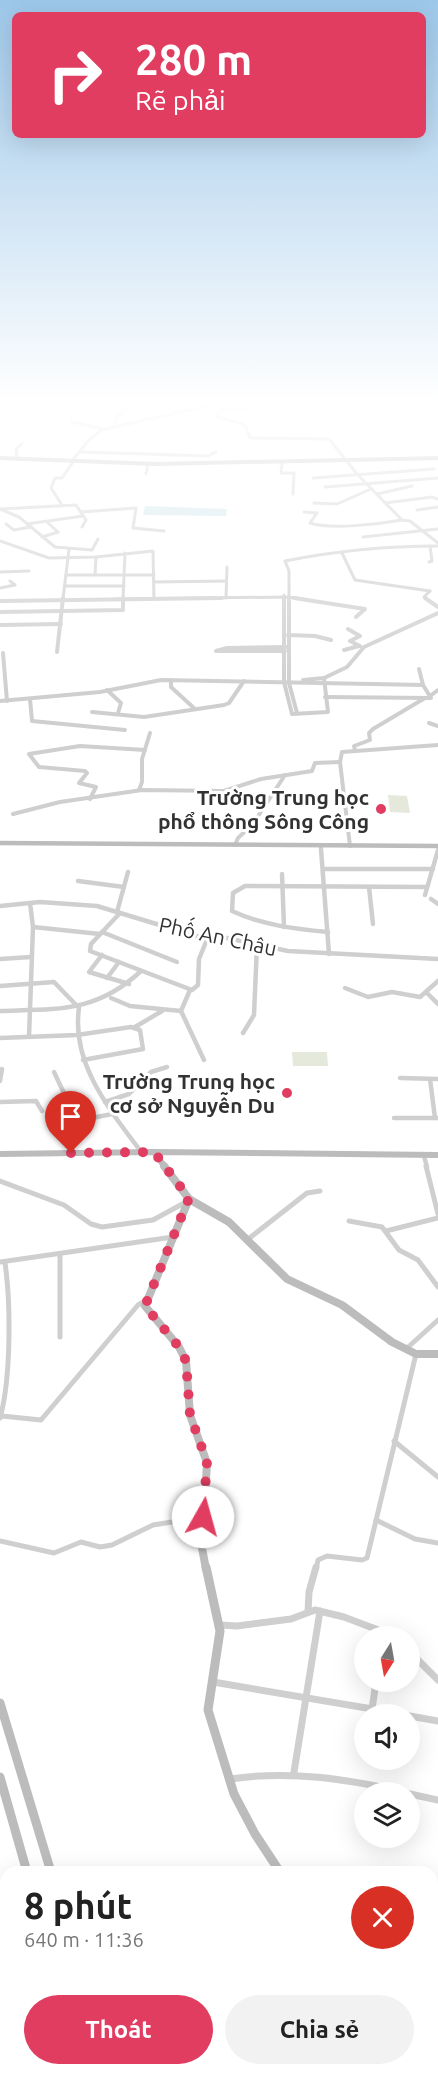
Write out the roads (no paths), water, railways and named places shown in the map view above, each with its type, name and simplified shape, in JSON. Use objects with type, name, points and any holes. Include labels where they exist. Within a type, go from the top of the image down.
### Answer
[{"type":"street","points":[[57,498],[62,505]]},
{"type":"street","points":[[314,503],[337,504],[351,498]]},
{"type":"street","points":[[380,498],[402,520]]},
{"type":"street","points":[[385,503],[425,498]]},
{"type":"street","points":[[0,509],[77,505],[86,521],[82,527]]},
{"type":"street","points":[[417,510],[438,507]]},
{"type":"street","points":[[6,524],[14,530],[82,514],[136,508],[133,528],[164,531]]},
{"type":"street","points":[[0,509],[19,517],[55,547],[92,550],[98,539]]},
{"type":"street","points":[[304,512],[317,513],[310,523],[316,525],[352,524],[358,527],[402,520],[410,521],[438,544]]},
{"type":"street","points":[[42,537],[58,533],[47,522]]},
{"type":"street","points":[[363,537],[438,529]]},
{"type":"street","points":[[0,541],[41,557],[96,557],[153,551],[154,598]]},
{"type":"street","points":[[324,681],[328,712],[295,714],[286,682],[288,569],[285,561],[321,554],[438,544]]},
{"type":"street","points":[[429,562],[432,561],[430,546]]},
{"type":"street","points":[[57,652],[69,549]]},
{"type":"street","points":[[0,612],[124,610],[125,553]]},
{"type":"street","points":[[342,553],[355,580],[428,590],[430,592],[424,597],[438,607]]},
{"type":"street","points":[[95,575],[96,557]]},
{"type":"street","points":[[226,597],[227,567]]},
{"type":"street","points":[[0,572],[29,571]]},
{"type":"street","points":[[66,575],[154,575]]},
{"type":"street","points":[[0,588],[15,585],[10,581]]},
{"type":"street","points":[[154,582],[226,581]]},
{"type":"street","points":[[65,586],[124,586]]},
{"type":"street","points":[[286,596],[288,635],[286,649]]},
{"type":"street","points":[[0,600],[286,596],[365,609],[356,617]]},
{"type":"street","points":[[344,650],[362,646],[438,613]]},
{"type":"street","points":[[0,624],[61,624]]},
{"type":"street","points":[[348,629],[360,636],[350,641],[362,646]]},
{"type":"street","points":[[288,635],[331,639]]},
{"type":"street","points":[[324,681],[347,667],[362,646]]},
{"type":"street","points":[[227,648],[286,649],[216,651],[227,648]]},
{"type":"street","points":[[3,653],[7,701]]},
{"type":"street","points":[[419,669],[423,685],[430,696]]},
{"type":"street","points":[[0,701],[107,690],[171,680],[324,681],[423,685]]},
{"type":"street","points":[[171,680],[171,687],[195,709]]},
{"type":"street","points":[[92,712],[151,716],[229,703],[244,681]]},
{"type":"street","points":[[376,684],[378,698]]},
{"type":"street","points":[[107,690],[120,703],[118,713]]},
{"type":"street","points":[[325,697],[431,698],[430,696],[438,690]]},
{"type":"street","points":[[355,750],[354,746],[370,740],[369,733],[373,729],[425,698]]},
{"type":"street","points":[[30,699],[32,721],[66,724],[91,730],[125,730]]},
{"type":"street","points":[[429,723],[438,726]]},
{"type":"street","points":[[139,790],[150,733]]},
{"type":"street","points":[[350,846],[340,762],[342,752],[438,745]]},
{"type":"street","points":[[90,799],[96,787],[79,783],[87,773],[85,771],[39,767],[29,754],[80,746],[145,750]]},
{"type":"street","points":[[13,814],[60,802],[139,790],[224,791],[256,780],[312,771],[315,763],[340,762]]},
{"type":"street","points":[[236,845],[238,836],[252,825],[269,795],[285,776]]},
{"type":"street","points":[[0,843],[438,848],[425,895]]},
{"type":"street","points":[[321,846],[329,954]]},
{"type":"street","points":[[323,869],[433,869]]},
{"type":"street","points":[[128,872],[119,912],[89,949],[190,990],[196,989],[199,983],[199,958],[208,946],[208,937]]},
{"type":"street","points":[[282,874],[284,927]]},
{"type":"street","points":[[78,881],[124,886]]},
{"type":"street","points":[[328,932],[284,927],[232,911],[233,893],[245,886],[428,887]]},
{"type":"street","points":[[369,887],[373,924]]},
{"type":"street","points":[[431,899],[438,904]]},
{"type":"street","points":[[29,1037],[33,927],[30,903]]},
{"type":"street","name":"Phố An Châu","points":[[0,906],[30,903],[88,906],[119,912],[208,937],[288,951],[438,959]]},
{"type":"street","points":[[33,927],[101,933],[177,962]]},
{"type":"street","points":[[243,1033],[249,1029],[255,1016],[253,960],[257,945]]},
{"type":"street","points":[[102,955],[88,971],[129,984]]},
{"type":"street","points":[[0,958],[31,957]]},
{"type":"street","points":[[107,978],[119,962]]},
{"type":"street","points":[[0,1011],[79,1008],[111,998],[141,971]]},
{"type":"street","points":[[345,988],[368,998],[392,992],[420,997],[438,981]]},
{"type":"street","points":[[0,986],[54,982],[79,1008],[77,1035],[83,1060],[112,1114],[142,1153]]},
{"type":"street","points":[[190,990],[181,1011],[204,1060]]},
{"type":"street","points":[[426,992],[438,1004]]},
{"type":"street","points":[[111,998],[130,1006],[162,1011],[181,1011]]},
{"type":"street","points":[[0,1038],[77,1035],[135,1027],[162,1011]]},
{"type":"street","points":[[83,1060],[143,1049],[140,1031],[135,1027]]},
{"type":"street","points":[[105,1102],[129,1094],[151,1071],[167,1067]]},
{"type":"street","points":[[0,1081],[2,1070]]},
{"type":"street","points":[[54,1072],[77,1121],[112,1114]]},
{"type":"street","points":[[400,1078],[438,1079]]},
{"type":"street","points":[[394,1118],[437,1118],[430,1079]]},
{"type":"street","points":[[0,1102],[36,1101],[42,1111]]},
{"type":"street","points":[[154,1152],[189,1200],[224,1218],[287,1279],[342,1305],[364,1324],[416,1354],[438,1354]]},
{"type":"street","points":[[0,1154],[154,1152],[438,1155]]},
{"type":"street","points":[[386,1231],[438,1216],[424,1156]]},
{"type":"street","points":[[0,1181],[64,1205],[95,1226],[102,1227],[153,1220],[189,1200]]},
{"type":"street","points":[[247,1240],[307,1193],[320,1191]]},
{"type":"street","points":[[189,1200],[145,1301],[147,1310],[179,1347],[186,1361],[190,1415],[207,1462],[202,1548],[220,1625],[208,1710],[245,1818],[276,1866]]},
{"type":"street","points":[[349,1221],[377,1224],[386,1231],[399,1250],[418,1260],[438,1287]]},
{"type":"street","points":[[145,1301],[138,1305],[41,1420],[1,1417],[7,1338],[3,1263],[173,1237]]},
{"type":"street","points":[[60,1254],[60,1337]]},
{"type":"street","points":[[406,1349],[428,1326],[438,1320]]},
{"type":"street","points":[[308,1612],[309,1592],[318,1560],[327,1556],[365,1559],[416,1354]]},
{"type":"street","points":[[394,1441],[438,1477]]},
{"type":"street","points":[[0,1541],[54,1553],[81,1542],[100,1546],[112,1545],[153,1525],[203,1517]]},
{"type":"street","points":[[376,1520],[415,1539],[438,1543]]},
{"type":"street","points":[[220,1625],[237,1626],[282,1620],[320,1611],[344,1617],[363,1626]]},
{"type":"street","points":[[294,1772],[320,1611]]},
{"type":"street","points":[[420,1662],[438,1680]]},
{"type":"street","points":[[212,1682],[354,1706]]},
{"type":"street","points":[[0,1702],[49,1866]]},
{"type":"street","points":[[420,1718],[438,1721]]},
{"type":"street","points":[[230,1779],[265,1772],[294,1772],[354,1783]]},
{"type":"street","points":[[0,1777],[25,1866]]},
{"type":"street","points":[[420,1796],[438,1800]]},
{"type":"water","points":[[145,506],[227,509],[226,516],[143,515]]},
{"type":"place","name":"Trường Trung học phổ thông Sông Công","points":[[381,809]]},
{"type":"place","name":"Trường Trung học cơ sở Nguyễn Du","points":[[287,1093]]}]
